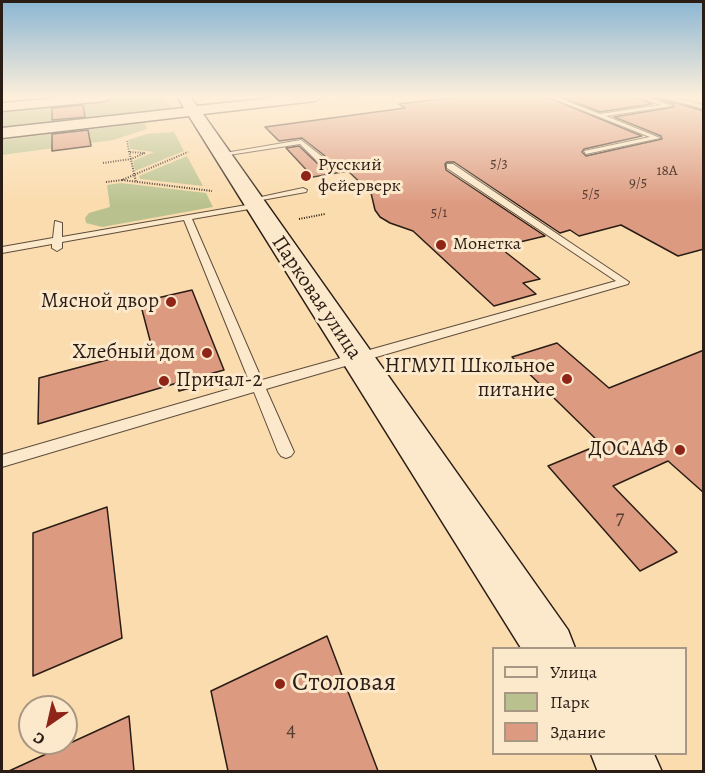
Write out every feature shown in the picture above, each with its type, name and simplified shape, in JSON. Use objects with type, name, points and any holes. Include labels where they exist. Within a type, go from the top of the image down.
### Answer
[{"type":"main road","name":"Парковая улица","points":[[208,133],[549,647]]},
{"type":"main road","points":[[621,755],[632,771]]},
{"type":"lane","points":[[586,152],[657,138],[644,133]]},
{"type":"lane","points":[[222,154],[301,142],[321,160]]},
{"type":"lane","points":[[2,461],[624,282],[450,166]]},
{"type":"lane","points":[[2,250],[57,244],[303,190]]},
{"type":"lane","points":[[187,217],[286,452]]},
{"type":"lane","points":[[57,244],[58,223]]},
{"type":"path","points":[[126,138],[136,182]]},
{"type":"path","points":[[103,163],[131,159],[145,153],[129,152]]},
{"type":"path","points":[[106,182],[122,180],[188,152]]},
{"type":"path","points":[[122,180],[212,190]]},
{"type":"green space","points":[[59,133],[134,133],[113,140],[2,155],[2,140]]},
{"type":"green space","points":[[175,133],[184,151],[135,171],[133,161],[154,152],[130,149],[128,140],[147,134]]},
{"type":"green space","points":[[187,156],[203,186],[140,179],[139,176]]},
{"type":"green space","points":[[121,183],[206,193],[213,207],[102,227],[86,223],[85,218],[89,213],[110,207],[107,185]]},
{"type":"building","points":[[89,133],[91,146],[52,151],[52,134]]},
{"type":"building","points":[[271,133],[635,133],[642,136],[584,149],[582,152],[586,156],[662,139],[661,136],[654,133],[704,133],[704,249],[678,256],[621,225],[579,236],[570,230],[560,233],[454,162],[447,162],[446,170],[545,236],[499,247],[540,279],[523,283],[536,294],[494,306],[413,231],[380,217],[375,210],[371,193],[348,171],[313,177],[286,148],[299,146],[318,164],[326,164],[325,156],[302,138],[279,141]]},
{"type":"building","points":[[192,290],[224,370],[206,375],[209,383],[179,391],[177,383],[38,424],[39,378],[152,348],[140,302]]},
{"type":"building","points":[[557,343],[609,388],[704,350],[704,493],[668,461],[613,486],[677,552],[640,571],[548,466],[601,444],[512,357]]},
{"type":"building","points":[[107,507],[122,638],[33,676],[33,533]]},
{"type":"building","points":[[327,636],[378,771],[228,771],[211,691]]},
{"type":"building","points":[[129,716],[134,771],[9,771],[44,755],[78,755],[78,739]]},
{"type":"place","name":"Русский фейерверк","points":[[306,176]]},
{"type":"place","name":"Монетка","points":[[441,245]]},
{"type":"place","name":"Мясной двор","points":[[171,302]]},
{"type":"place","name":"Хлебный дом","points":[[207,353]]},
{"type":"place","name":"НГМУП Школьное питание","points":[[567,379]]},
{"type":"place","name":"Причал-2","points":[[164,381]]},
{"type":"place","name":"ДОСААФ","points":[[680,450]]},
{"type":"place","name":"Столовая","points":[[280,684]]}]
